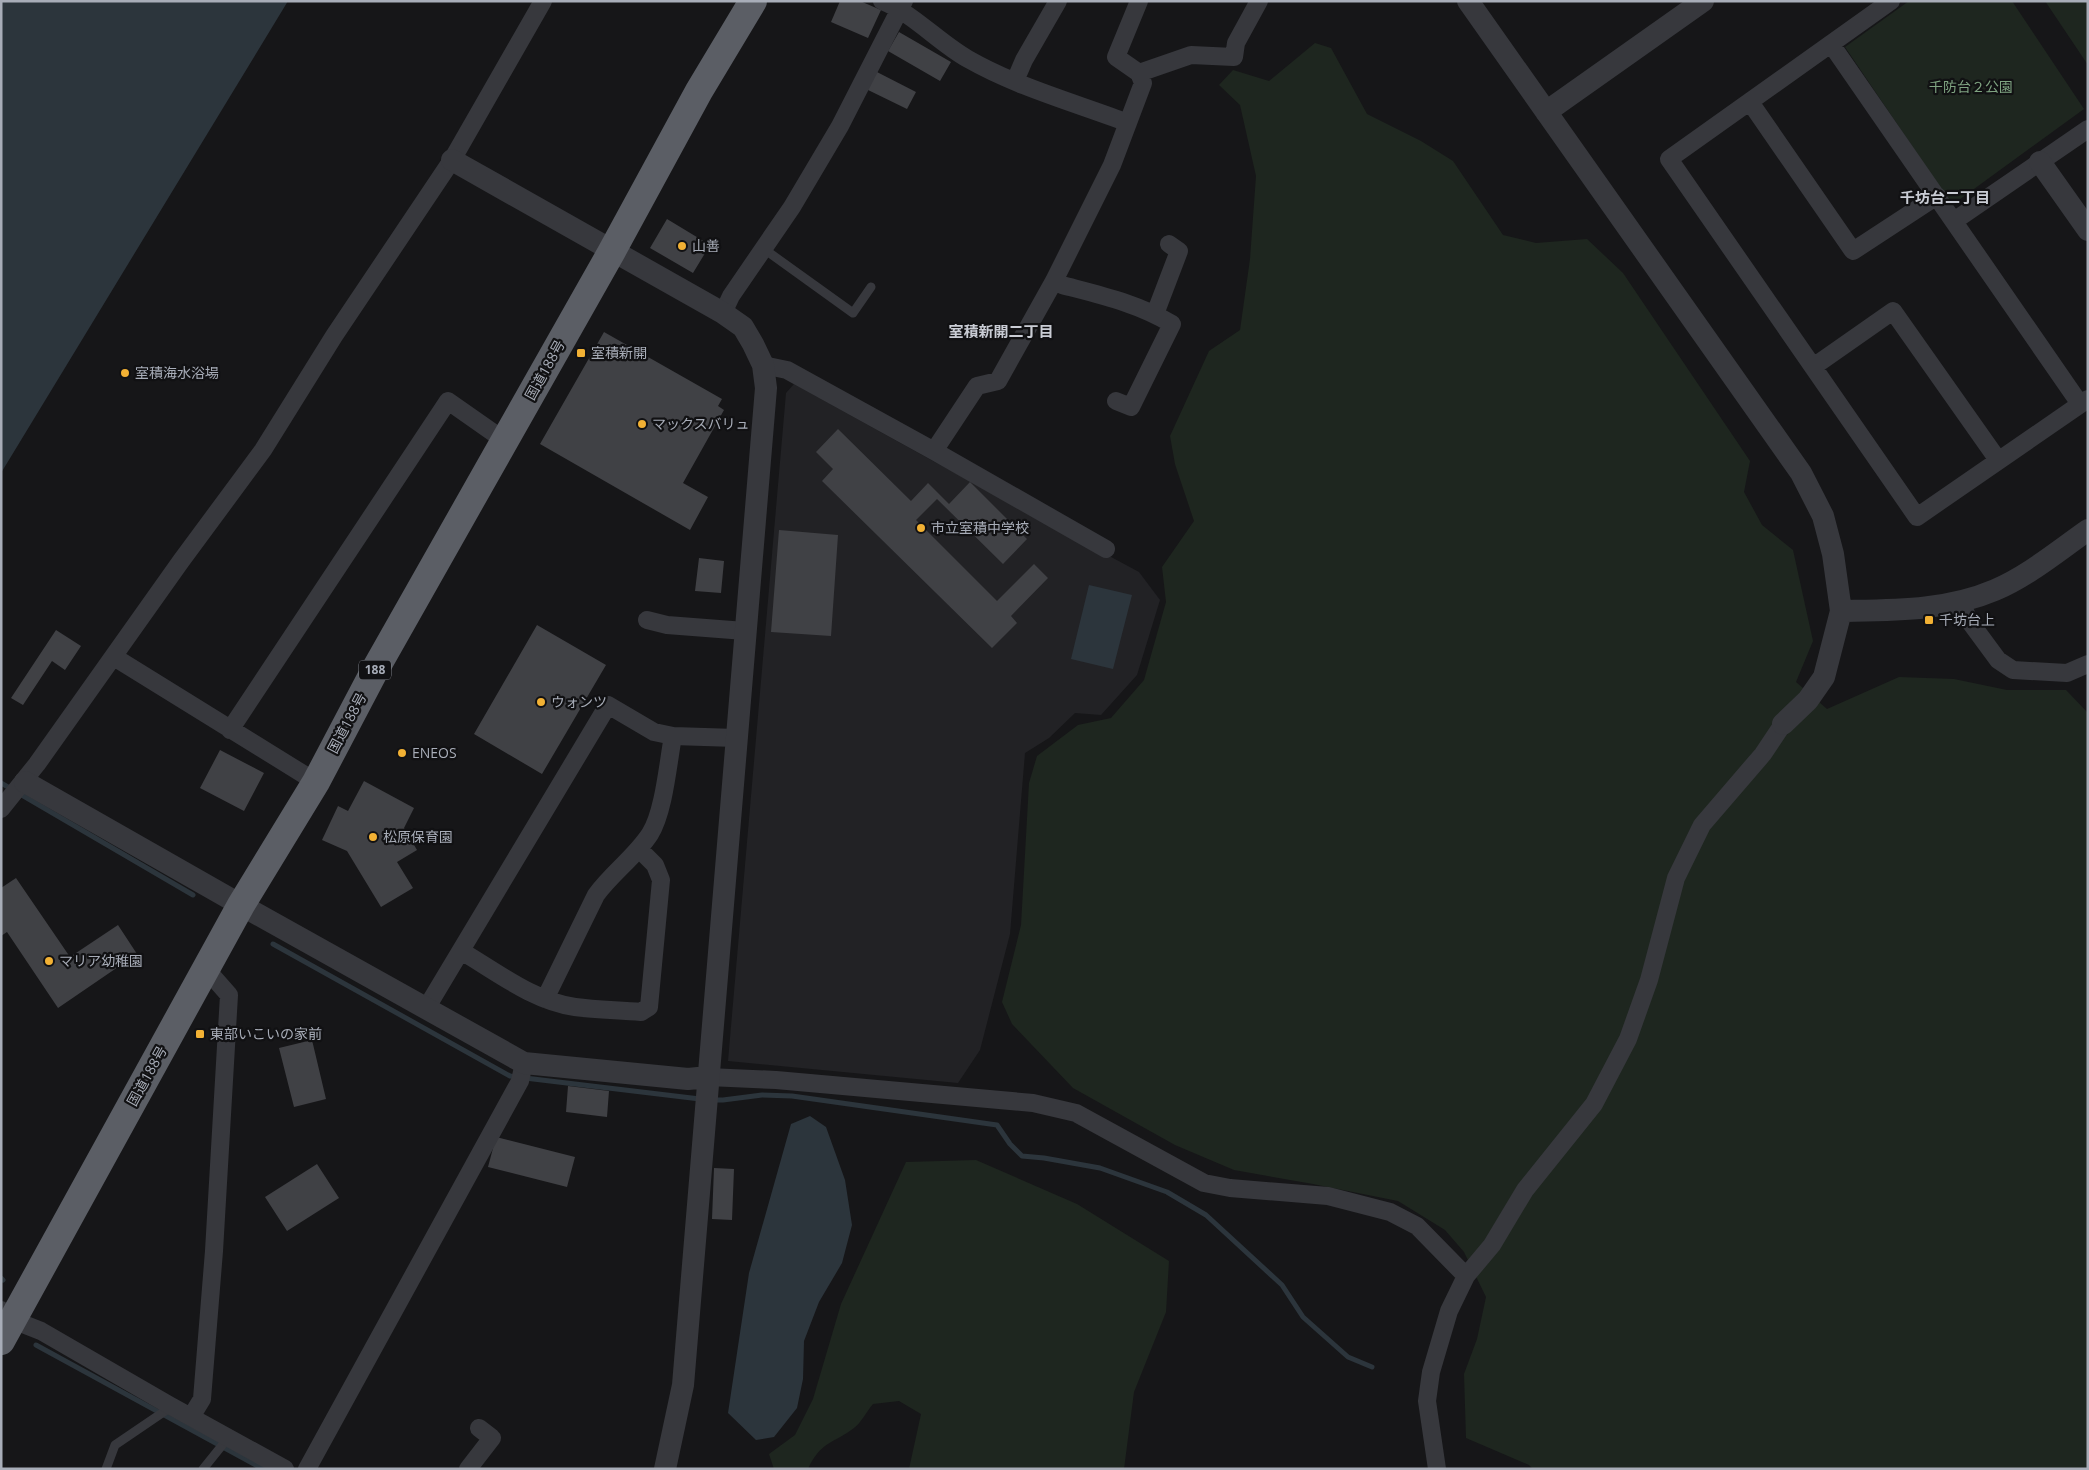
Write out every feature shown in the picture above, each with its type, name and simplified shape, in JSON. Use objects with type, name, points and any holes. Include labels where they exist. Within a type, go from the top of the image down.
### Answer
[{"type":"highway","name":"国道188号","points":[[5,1324],[207,970],[241,905],[316,782],[376,668],[612,251],[699,91],[752,1]]},
{"type":"street","points":[[1,809],[25,782],[181,561],[263,450],[334,336],[452,160],[543,1]]},
{"type":"street","points":[[882,1],[903,6],[967,58],[1015,81],[1128,122]]},
{"type":"street","points":[[1015,81],[1024,60],[1058,1]]},
{"type":"street","points":[[934,451],[977,386],[998,381],[1054,281],[1112,165],[1143,83],[1139,73],[1116,57],[1139,1]]},
{"type":"street","points":[[1139,73],[1191,55],[1234,57],[1236,43],[1259,1]]},
{"type":"street","points":[[1437,1469],[1427,1401],[1431,1372],[1449,1311],[1466,1276],[1492,1245],[1525,1190],[1594,1104],[1628,1039],[1649,980],[1676,878],[1702,824],[1763,754],[1783,724],[1808,700],[1824,677],[1841,611],[1833,554],[1823,516],[1801,473],[1468,1]]},
{"type":"street","points":[[1546,112],[1703,1]]},
{"type":"street","points":[[1831,44],[1954,221],[2084,401],[1917,516],[1669,159],[1890,1]]},
{"type":"street","points":[[723,313],[730,296],[792,207],[840,126],[903,6]]},
{"type":"street","points":[[1750,102],[1852,251],[1937,196]]},
{"type":"street","points":[[1954,221],[2088,128]]},
{"type":"street","points":[[452,160],[723,313],[742,327],[764,365],[766,388],[683,1385],[665,1469]]},
{"type":"street","points":[[2040,162],[2088,230]]},
{"type":"street","points":[[1154,314],[1179,251],[1169,244]]},
{"type":"street","points":[[1054,281],[1062,285],[1124,301],[1172,324],[1131,407],[1116,401]]},
{"type":"street","points":[[1813,367],[1893,311],[1998,460]]},
{"type":"street","points":[[764,365],[786,370],[934,451],[1106,549]]},
{"type":"street","points":[[230,730],[448,401],[505,441]]},
{"type":"street","points":[[1841,611],[1924,609],[1960,602],[1995,590],[2025,574],[2088,530]]},
{"type":"street","points":[[1960,602],[1970,622],[1998,660],[2013,670],[2066,673],[2088,664]]},
{"type":"street","points":[[647,620],[667,625],[745,631]]},
{"type":"street","points":[[114,657],[230,730],[294,766],[316,782]]},
{"type":"street","points":[[427,1007],[608,705],[654,732],[673,736],[736,738]]},
{"type":"street","points":[[545,998],[596,895],[607,880],[639,849],[657,821],[673,736]]},
{"type":"street","points":[[25,782],[241,905],[524,1062],[688,1079],[776,1080],[1033,1103],[1076,1113],[1204,1183],[1230,1188],[1328,1196],[1390,1212],[1417,1226],[1466,1276]]},
{"type":"street","points":[[461,951],[530,992],[545,998],[574,1007],[641,1012],[649,1006],[661,880],[655,865],[639,849]]},
{"type":"street","points":[[191,1417],[202,1399],[214,1251],[229,995],[207,970]]},
{"type":"street","points":[[308,1469],[520,1081],[524,1062]]},
{"type":"street","points":[[5,1324],[41,1331],[285,1469]]},
{"type":"street","points":[[468,1469],[492,1438],[479,1428]]},
{"type":"lane","points":[[764,249],[853,313],[871,287]]},
{"type":"lane","points":[[106,1469],[115,1445],[166,1411],[169,1405]]},
{"type":"lane","points":[[203,1469],[228,1438]]},
{"type":"shaded area","points":[[1,1],[288,1],[1,473]]},
{"type":"shaded area","points":[[794,384],[1139,572],[1160,600],[1137,675],[1101,715],[1075,713],[1049,738],[1025,753],[1010,934],[980,1050],[958,1083],[728,1061],[786,393]]},
{"type":"shaded area","points":[[1089,585],[1132,595],[1113,669],[1071,659]]},
{"type":"shaded area","points":[[810,1116],[826,1127],[845,1180],[852,1225],[842,1263],[819,1302],[804,1341],[803,1379],[797,1408],[774,1437],[756,1440],[728,1413],[749,1273],[791,1124]]},
{"type":"green space","name":"千防台２公園","points":[[1909,1],[2012,1],[2084,109],[1952,205],[1845,47]]},
{"type":"green space","points":[[2045,1],[2088,1],[2088,65]]},
{"type":"green space","points":[[1315,43],[1331,48],[1367,114],[1421,141],[1453,161],[1503,235],[1536,243],[1587,239],[1623,273],[1750,461],[1744,492],[1762,525],[1793,550],[1813,641],[1796,682],[1827,709],[1899,677],[1954,679],[2007,690],[2066,690],[2088,713],[2088,1469],[1533,1469],[1529,1465],[1466,1438],[1464,1374],[1477,1339],[1486,1297],[1464,1252],[1445,1230],[1398,1201],[1234,1170],[1175,1145],[1073,1088],[1012,1024],[1002,1002],[1021,925],[1029,783],[1037,756],[1078,725],[1111,718],[1144,680],[1166,602],[1162,567],[1194,521],[1175,464],[1170,436],[1209,351],[1240,330],[1250,259],[1256,176],[1240,105],[1219,85],[1233,70],[1269,81]]},
{"type":"green space","points":[[976,1160],[1077,1204],[1169,1261],[1166,1312],[1134,1392],[1124,1469],[909,1469],[921,1414],[899,1401],[873,1404],[857,1426],[828,1444],[818,1453],[808,1469],[774,1469],[769,1454],[795,1435],[813,1399],[841,1304],[906,1162]]},
{"type":"building","points":[[840,1],[860,1],[881,10],[868,38],[831,22]]},
{"type":"building","points":[[899,32],[951,62],[940,81],[888,51]]},
{"type":"building","points":[[875,71],[916,92],[907,109],[866,89]]},
{"type":"building","points":[[667,219],[710,245],[693,273],[650,248]]},
{"type":"building","points":[[604,332],[722,399],[718,406],[724,410],[683,483],[708,497],[690,530],[540,444]]},
{"type":"building","points":[[838,429],[911,501],[928,483],[949,504],[970,482],[1027,539],[1003,564],[937,499],[916,520],[997,601],[1034,564],[1048,578],[1011,616],[1017,623],[992,648],[822,481],[833,469],[816,452]]},
{"type":"building","points":[[779,530],[838,535],[831,636],[771,632]]},
{"type":"building","points":[[699,558],[724,561],[721,593],[695,591]]},
{"type":"building","points":[[537,625],[606,665],[542,774],[474,734]]},
{"type":"building","points":[[56,630],[81,646],[65,670],[52,661],[23,705],[11,698]]},
{"type":"building","points":[[220,750],[264,773],[244,811],[200,788]]},
{"type":"building","points":[[364,781],[414,808],[404,828],[417,850],[397,862],[413,888],[381,907],[347,851],[322,840],[338,806],[348,811]]},
{"type":"building","points":[[16,878],[70,957],[118,925],[137,954],[58,1008],[7,932],[1,936],[1,888]]},
{"type":"building","points":[[312,1040],[326,1099],[294,1107],[279,1048]]},
{"type":"building","points":[[568,1086],[609,1091],[607,1117],[566,1112]]},
{"type":"building","points":[[496,1137],[575,1157],[567,1187],[488,1167]]},
{"type":"building","points":[[317,1164],[339,1198],[287,1231],[265,1197]]},
{"type":"building","points":[[714,1168],[734,1169],[732,1220],[712,1219]]},
{"type":"waterway","points":[[1,783],[193,895]]},
{"type":"waterway","points":[[273,944],[510,1076],[516,1077]]},
{"type":"waterway","points":[[525,1078],[700,1099]]},
{"type":"waterway","points":[[711,1100],[762,1095],[792,1096],[997,1125],[1010,1144],[1022,1156],[1100,1168],[1167,1192],[1206,1215],[1282,1285],[1303,1317],[1348,1357],[1372,1367]]},
{"type":"waterway","points":[[36,1345],[263,1469]]},
{"type":"place","name":"山善","points":[[682,246]]},
{"type":"place","name":"室積新開","points":[[581,353]]},
{"type":"place","name":"室積海水浴場","points":[[125,373]]},
{"type":"place","name":"マックスバリュ","points":[[642,424]]},
{"type":"place","name":"市立室積中学校","points":[[921,528]]},
{"type":"place","name":"千坊台上","points":[[1929,620]]},
{"type":"place","name":"ウォンツ","points":[[541,702]]},
{"type":"place","name":"ENEOS","points":[[402,753]]},
{"type":"place","name":"松原保育園","points":[[373,837]]},
{"type":"place","name":"マリア幼稚園","points":[[49,961]]},
{"type":"place","name":"東部いこいの家前","points":[[200,1034]]},
{"type":"district","name":"千坊台二丁目","points":[[1945,198]]},
{"type":"district","name":"室積新開二丁目","points":[[1001,332]]}]
